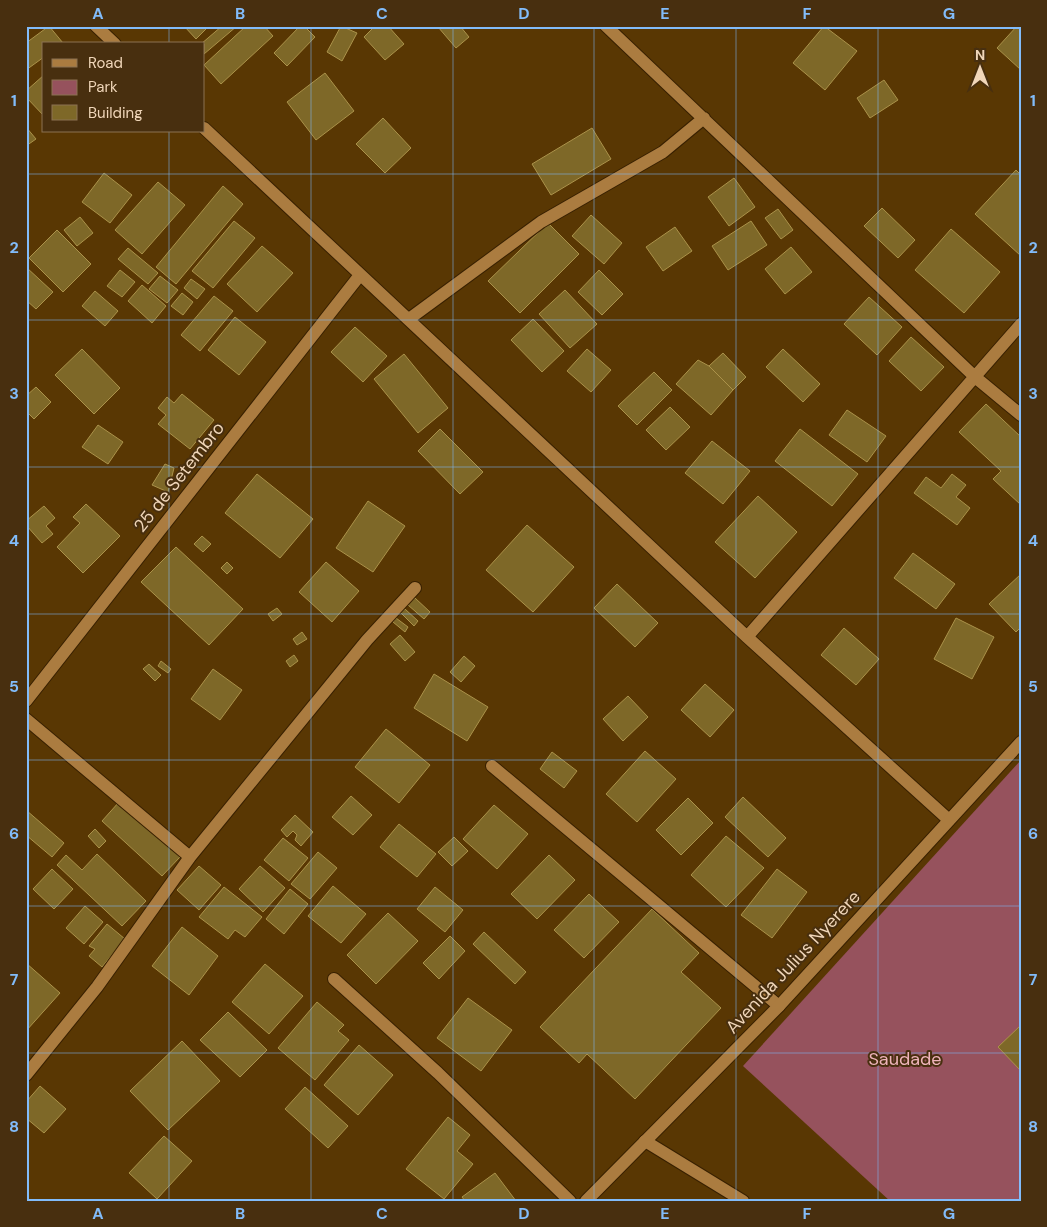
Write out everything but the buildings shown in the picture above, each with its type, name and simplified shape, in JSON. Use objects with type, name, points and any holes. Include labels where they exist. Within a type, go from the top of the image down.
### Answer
[{"type":"street","points":[[96,26],[113,42]]},
{"type":"street","points":[[606,26],[975,377],[1021,415]]},
{"type":"street","points":[[409,320],[541,222],[663,152],[704,118]]},
{"type":"street","points":[[205,129],[746,637],[949,820]]},
{"type":"street","name":"25 de Setembro","points":[[26,701],[360,275]]},
{"type":"street","points":[[746,637],[1021,324]]},
{"type":"street","points":[[26,1075],[97,987],[190,857],[367,640],[415,588]]},
{"type":"street","points":[[26,720],[190,857]]},
{"type":"street","name":"Avenida Julius Nyerere","points":[[586,1201],[779,1006],[1021,742]]},
{"type":"street","points":[[492,766],[779,1006]]},
{"type":"street","points":[[334,979],[438,1073],[570,1201]]},
{"type":"street","points":[[645,1141],[742,1201]]},
{"type":"green space","name":"Saudade","points":[[1021,760],[1021,1201],[890,1201],[743,1066]]}]
